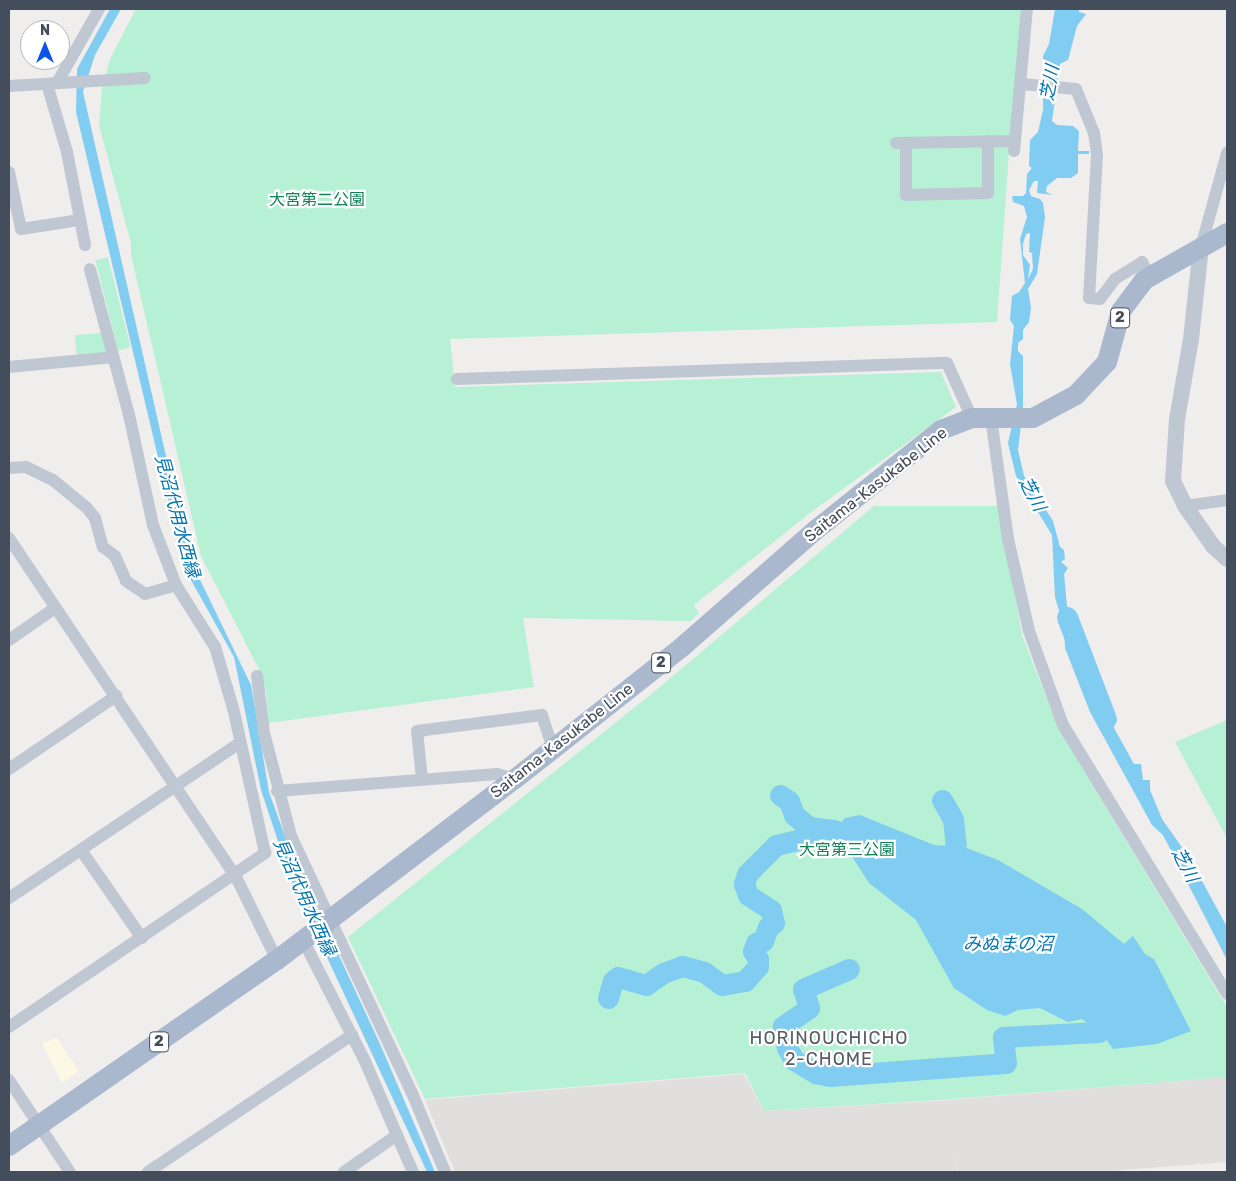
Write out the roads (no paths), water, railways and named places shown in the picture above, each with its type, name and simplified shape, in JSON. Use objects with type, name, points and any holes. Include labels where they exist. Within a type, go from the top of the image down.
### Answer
[{"type":"main road","name":"Saitama-Kasukabe Line","points":[[9,1146],[306,939],[515,779],[682,647],[817,529],[941,430],[987,418],[1032,418],[1057,408],[1095,378],[1107,362],[1121,311],[1131,295],[1150,276],[1227,233]]},
{"type":"street","points":[[85,245],[56,83],[99,9]]},
{"type":"street","points":[[988,141],[988,193],[906,195],[901,143],[988,141],[1015,146],[1022,84],[1027,9]]},
{"type":"street","points":[[9,86],[145,78]]},
{"type":"street","points":[[1022,84],[1076,88],[1094,133],[1097,155],[1089,298],[1100,299],[1115,279],[1142,262],[1150,276]]},
{"type":"street","points":[[1227,153],[1201,247],[1191,339],[1177,419],[1173,481],[1185,506],[1227,559]]},
{"type":"street","points":[[9,172],[22,229],[80,220]]},
{"type":"street","points":[[9,1027],[265,853],[265,846],[238,744],[233,708],[215,647],[176,586],[153,525],[114,357],[90,269]]},
{"type":"street","points":[[9,366],[114,357]]},
{"type":"street","points":[[457,379],[947,363],[987,418],[1007,533],[1029,631],[1063,725],[1227,994]]},
{"type":"street","points":[[9,468],[26,468],[53,480],[88,508],[95,518],[103,547],[115,556],[126,581],[144,594],[176,586]]},
{"type":"street","points":[[1185,506],[1227,500]]},
{"type":"street","points":[[10,540],[235,875],[276,960]]},
{"type":"street","points":[[9,640],[55,608]]},
{"type":"street","points":[[257,676],[264,733],[277,791],[291,836],[328,922],[412,1093],[445,1172]]},
{"type":"street","points":[[9,769],[116,696]]},
{"type":"street","points":[[422,779],[416,731],[542,715],[553,749]]},
{"type":"street","points":[[9,898],[238,744]]},
{"type":"street","points":[[277,791],[497,774],[515,779]]},
{"type":"street","points":[[81,850],[142,938]]},
{"type":"street","points":[[306,939],[352,1035],[413,1172]]},
{"type":"street","points":[[148,1172],[352,1035]]},
{"type":"street","points":[[9,1080],[70,1172]]},
{"type":"street","points":[[344,1172],[397,1134]]},
{"type":"water","name":"見沼代用水西縁","points":[[110,9],[121,9],[95,55],[83,92],[189,557],[251,685],[269,792],[290,850],[380,1044],[435,1172],[427,1172],[291,880],[261,790],[234,657],[191,580],[181,554],[76,112],[77,69]]},
{"type":"water","points":[[1055,9],[1079,9],[1079,12],[1086,14],[1077,26],[1068,60],[1060,64],[1052,121],[1057,125],[1073,126],[1079,131],[1078,151],[1089,151],[1089,154],[1078,154],[1078,173],[1071,178],[1057,178],[1047,186],[1046,192],[1053,195],[1037,193],[1038,181],[1034,181],[1029,190],[1031,196],[1040,199],[1043,203],[1045,217],[1037,274],[1028,289],[1031,308],[1029,322],[1023,330],[1023,339],[1018,343],[1018,351],[1023,356],[1023,407],[1018,450],[1024,476],[1053,521],[1060,547],[1064,550],[1065,559],[1061,562],[1068,568],[1064,574],[1067,606],[1070,622],[1076,630],[1077,656],[1083,657],[1088,680],[1106,712],[1109,713],[1110,720],[1114,721],[1114,728],[1134,764],[1141,764],[1143,780],[1150,780],[1150,790],[1162,819],[1193,863],[1189,864],[1190,869],[1196,870],[1227,927],[1227,960],[1163,835],[1152,825],[1090,712],[1065,648],[1064,627],[1055,597],[1052,535],[1016,476],[1008,443],[1017,404],[1010,364],[1014,326],[1010,320],[1011,307],[1012,296],[1019,292],[1025,283],[1020,239],[1027,217],[1024,206],[1013,202],[1012,196],[1023,196],[1026,193],[1027,174],[1032,168],[1029,166],[1030,140],[1038,132],[1043,110],[1043,56],[1049,44]],"holes":[[[1030,233],[1029,252],[1032,253],[1033,269],[1028,279],[1030,265],[1023,255],[1023,244],[1026,234]]]},
{"type":"water","name":"みぬまの沼","points":[[860,815],[934,845],[964,847],[998,860],[1082,909],[1124,944],[1133,936],[1145,954],[1154,959],[1191,1031],[1157,1044],[1113,1049],[1103,1035],[1082,1019],[1068,1022],[1040,1008],[1018,1010],[1005,1016],[987,1010],[954,988],[916,920],[869,883],[835,830],[845,818]]},
{"type":"waterway","name":"芝川","points":[[1067,617],[1106,719]]},
{"type":"waterway","points":[[780,795],[789,801],[794,815],[809,827],[835,830]]},
{"type":"waterway","points":[[942,800],[953,819],[956,846]]},
{"type":"waterway","points":[[608,998],[613,981],[618,977],[646,985],[663,973],[682,966],[704,972],[722,985],[745,981],[758,966],[758,959],[753,951],[756,943],[763,941],[768,927],[774,923],[771,910],[748,895],[744,884],[747,874],[776,845],[806,838],[815,828]]},
{"type":"waterway","points":[[849,969],[803,989],[809,1008],[783,1026],[787,1048],[794,1060],[816,1073],[830,1076],[1006,1063],[1003,1037],[1099,1032]]},
{"type":"district","name":"HORINOUCHICHO 2-CHOME","points":[[829,1049]]},
{"type":"park label","name":"大宮第二公園","points":[[317,200]]},
{"type":"park label","name":"大宮第三公園","points":[[847,850]]}]
